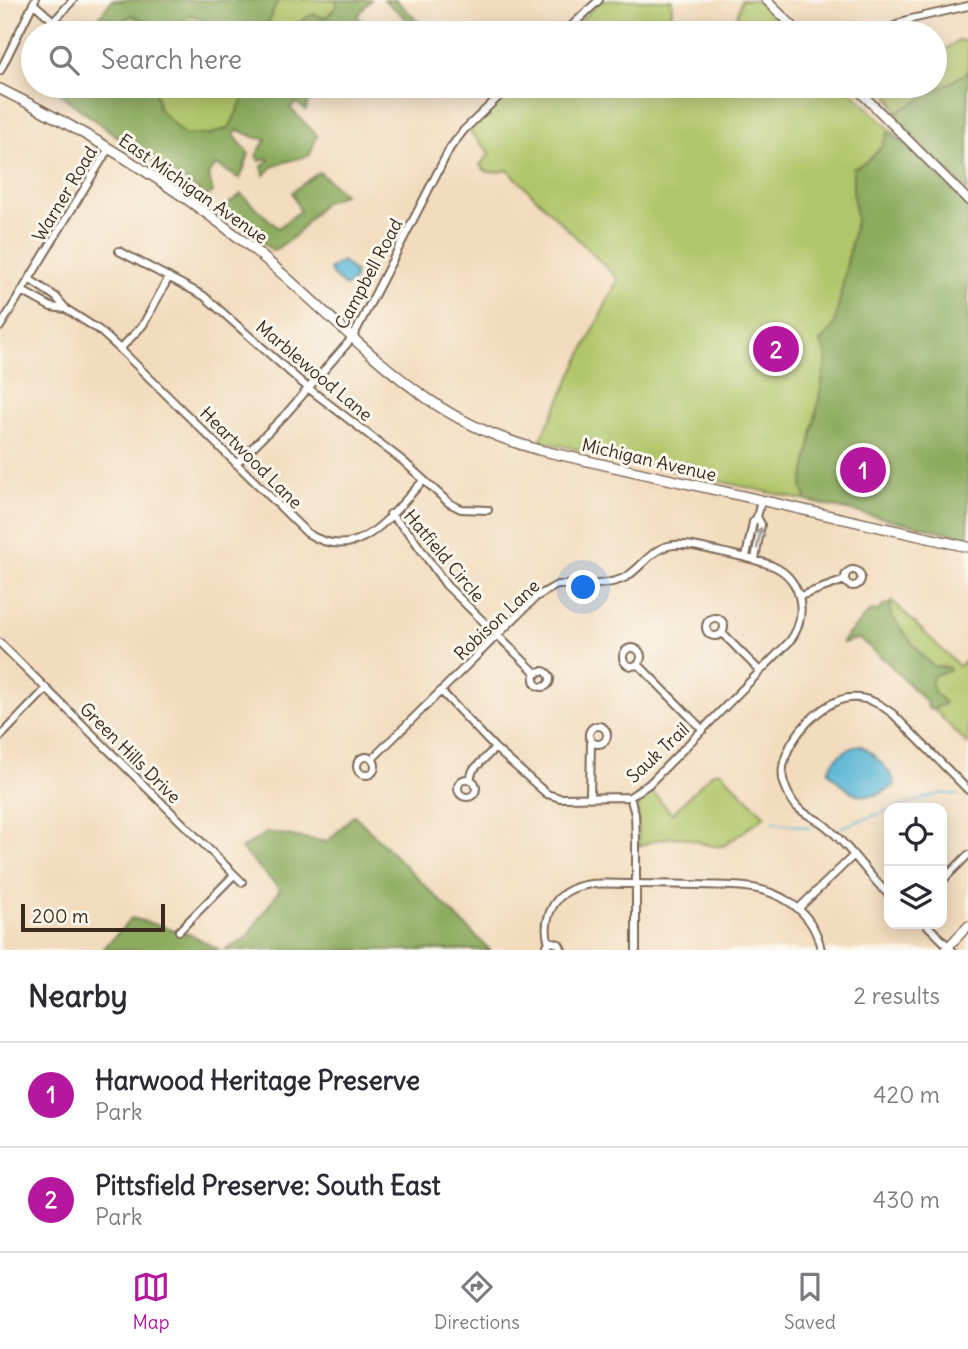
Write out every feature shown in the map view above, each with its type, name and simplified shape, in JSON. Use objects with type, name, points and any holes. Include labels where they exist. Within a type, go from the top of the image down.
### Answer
[{"type":"highway","name":"East Michigan Avenue","points":[[0,89],[109,148],[163,182],[225,227],[353,337]]},
{"type":"highway","name":"Michigan Avenue","points":[[353,337],[430,400],[459,418],[501,438],[539,450],[968,547]]},
{"type":"main road","points":[[766,0],[788,21]]},
{"type":"main road","points":[[866,98],[968,200]]},
{"type":"main road","points":[[948,949],[968,926]]},
{"type":"street","points":[[24,21],[34,1],[54,21],[73,0]]},
{"type":"street","points":[[577,21],[599,0]]},
{"type":"street","points":[[906,21],[968,6]]},
{"type":"street","points":[[0,71],[21,28]]},
{"type":"street","name":"Campbell Road","points":[[236,464],[353,337],[450,148],[464,130],[497,98]]},
{"type":"street","name":"Warner Road","points":[[0,327],[109,148]]},
{"type":"street","name":"Marblewood Lane","points":[[119,251],[204,296],[308,388],[387,448],[449,503],[461,509],[488,510]]},
{"type":"street","points":[[120,349],[143,325],[169,277]]},
{"type":"street","name":"Heartwood Lane","points":[[29,279],[56,297],[66,309],[99,330],[307,533],[319,541],[345,545],[359,541],[370,534],[424,481]]},
{"type":"street","name":"Heartwood Lane","points":[[22,291],[51,307],[66,309]]},
{"type":"street","points":[[761,501],[753,522],[746,557],[783,572],[800,596],[845,580]]},
{"type":"street","name":"Hatfield Circle","points":[[390,514],[410,534],[446,585],[537,674]]},
{"type":"street","points":[[755,560],[761,524],[757,517]]},
{"type":"street","name":"Robison Lane","points":[[372,759],[550,587],[612,582],[625,577],[667,546],[686,545],[746,557]]},
{"type":"street","name":"Sauk Trail","points":[[442,692],[495,748],[547,794],[559,798],[630,797],[649,784],[795,634],[801,614],[800,596]]},
{"type":"street","points":[[722,633],[760,671]]},
{"type":"street","name":"Green Hills Drive","points":[[0,643],[242,882]]},
{"type":"street","points":[[638,664],[703,730]]},
{"type":"street","points":[[0,737],[46,689]]},
{"type":"street","points":[[884,889],[829,828],[796,806],[790,797],[783,781],[782,769],[791,743],[800,732],[825,707],[840,699],[865,698],[880,704],[893,714],[968,790]]},
{"type":"street","points":[[590,798],[591,741]]},
{"type":"street","points":[[470,779],[473,770],[495,748]]},
{"type":"street","points":[[630,797],[636,827],[636,950]]},
{"type":"street","points":[[799,908],[854,855]]},
{"type":"street","points":[[947,876],[968,855]]},
{"type":"street","points":[[179,930],[234,875]]},
{"type":"street","points":[[545,950],[549,943],[545,929],[547,920],[553,905],[568,891],[589,884],[635,884],[755,887],[782,896],[799,908],[809,922],[821,950]]},
{"type":"street","points":[[930,929],[948,949]]},
{"type":"street","points":[[549,943],[556,942],[562,950]]},
{"type":"green space","points":[[112,0],[278,0],[269,21],[205,21],[192,14],[181,21],[144,21],[132,15],[122,21],[101,21],[100,16]]},
{"type":"green space","points":[[261,0],[362,0],[340,21],[240,21]]},
{"type":"green space","points":[[337,0],[371,0],[357,16],[362,21],[301,21],[313,14],[325,18],[337,6]]},
{"type":"green space","points":[[384,0],[396,0],[418,21],[409,21]]},
{"type":"green space","points":[[602,0],[672,0],[671,21],[580,21]]},
{"type":"green space","points":[[741,0],[760,0],[781,21],[736,21]]},
{"type":"green space","points":[[191,14],[204,21],[180,21]]},
{"type":"green space","points":[[132,15],[144,21],[122,21]]},
{"type":"green space","points":[[959,40],[968,42],[968,99],[900,117],[890,98],[947,98],[947,48]]},
{"type":"green space","points":[[968,72],[968,191],[892,115],[922,98],[947,98],[947,84]]},
{"type":"green space","points":[[65,98],[157,98],[159,109],[183,134],[207,135],[229,128],[244,98],[308,98],[306,110],[296,103],[290,108],[317,135],[310,155],[275,165],[264,175],[262,166],[269,160],[266,158],[260,161],[256,156],[266,139],[238,130],[234,135],[249,154],[240,179],[217,165],[208,174],[213,192],[206,197]]},
{"type":"green space","points":[[157,98],[261,98],[175,181],[124,137],[158,103]]},
{"type":"green space","points":[[501,98],[858,98],[968,206],[968,537],[540,441],[618,279],[508,170],[489,172],[483,168],[480,165],[490,153],[468,130]]},
{"type":"green space","points":[[888,132],[916,154],[968,206],[968,537],[807,501],[802,488],[827,356],[820,342],[835,322],[856,219],[853,168],[875,154]]},
{"type":"green space","points":[[319,172],[344,194],[323,203],[295,236],[273,251],[222,209],[241,194],[278,228],[300,211],[292,192]]},
{"type":"green space","points":[[892,601],[959,666],[968,659],[968,745],[861,632]]},
{"type":"green space","points":[[891,604],[890,613],[893,618],[924,658],[934,666],[949,668],[950,671],[934,675],[931,682],[935,693],[945,703],[932,710],[887,662],[861,640],[842,641],[871,610],[878,611]]},
{"type":"green space","points":[[720,771],[765,816],[725,845],[714,846],[679,837],[639,846],[637,796],[648,787],[672,814],[712,773]]},
{"type":"green space","points":[[354,815],[490,950],[224,950],[245,939],[280,889],[241,849],[268,832],[327,842]]},
{"type":"green space","points":[[132,918],[192,935],[219,950],[102,950]]},
{"type":"water","points":[[342,261],[355,273],[350,285],[345,286],[332,275],[330,269]]},
{"type":"water","points":[[859,745],[881,762],[895,785],[876,795],[867,796],[843,786],[828,771],[840,754]]},
{"type":"waterway","points":[[911,803],[942,793],[957,795]]},
{"type":"waterway","points":[[842,827],[884,812]]},
{"type":"waterway","points":[[773,822],[810,828]]},
{"type":"place","name":"Pittsfield Preserve: South East","points":[[776,349]]},
{"type":"place","name":"Harwood Heritage Preserve","points":[[863,470]]}]
